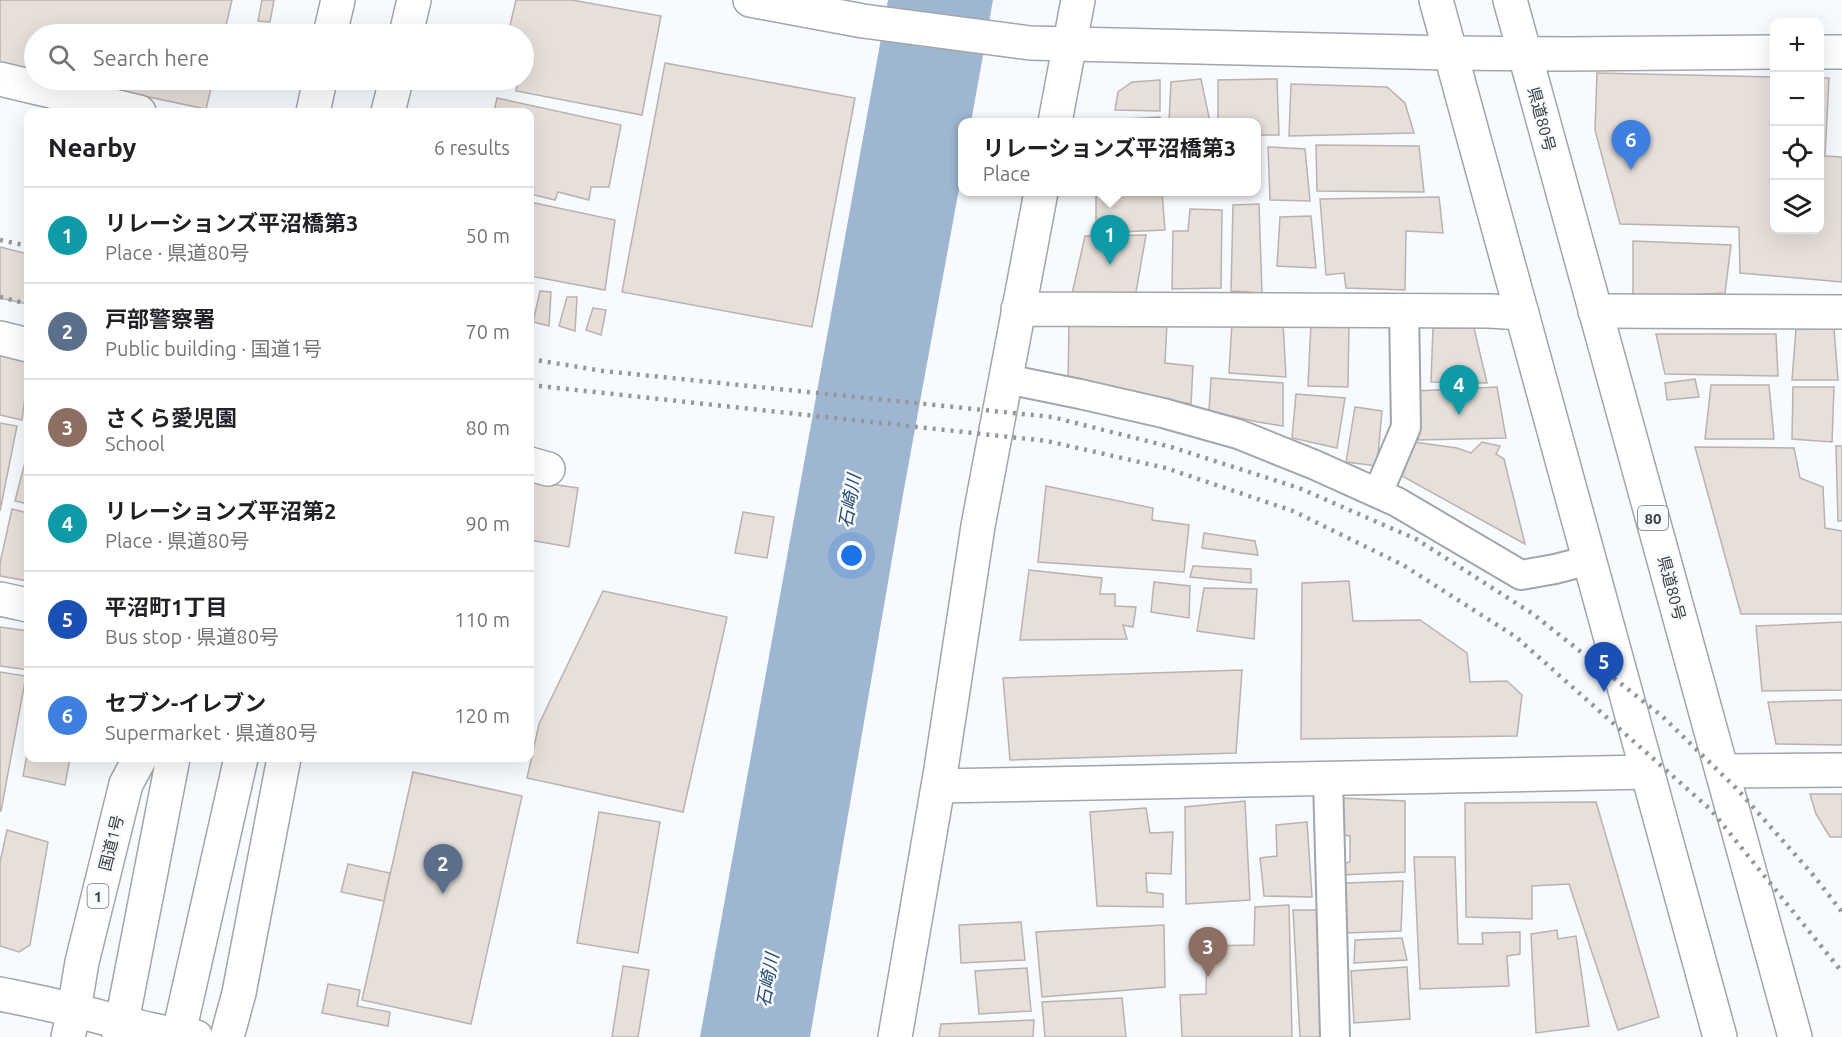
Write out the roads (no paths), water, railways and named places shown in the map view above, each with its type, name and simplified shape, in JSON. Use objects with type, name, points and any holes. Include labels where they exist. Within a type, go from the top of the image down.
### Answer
[{"type":"main road","points":[[332,24],[338,0]]},
{"type":"main road","points":[[408,24],[414,0]]},
{"type":"main road","points":[[750,0],[864,21],[1008,40],[1070,44],[1525,54],[1770,52]]},
{"type":"main road","points":[[1055,118],[1078,0]]},
{"type":"main road","points":[[1436,0],[1720,1037]]},
{"type":"main road","name":"県道80号","points":[[1510,0],[1795,1037]]},
{"type":"main road","points":[[1824,52],[1842,52]]},
{"type":"main road","points":[[0,79],[24,85]]},
{"type":"main road","points":[[46,90],[122,108]]},
{"type":"main road","points":[[314,108],[318,90]]},
{"type":"main road","points":[[389,108],[394,90]]},
{"type":"main road","points":[[895,1037],[938,786],[978,526],[1040,196]]},
{"type":"main road","points":[[1018,309],[1522,313]]},
{"type":"main road","points":[[1595,310],[1842,312]]},
{"type":"main road","points":[[0,338],[24,344]]},
{"type":"main road","points":[[0,599],[24,604]]},
{"type":"main road","name":"国道1号","points":[[71,1024],[82,962],[126,784],[138,762]]},
{"type":"main road","points":[[121,1030],[172,762]]},
{"type":"main road","points":[[0,994],[71,1024],[184,1036],[240,762]]},
{"type":"main road","points":[[227,1037],[239,993],[283,762]]},
{"type":"main road","points":[[1722,771],[1842,770]]},
{"type":"main road","points":[[938,786],[1647,772]]},
{"type":"lane","points":[[1378,493],[1406,427],[1404,311]]},
{"type":"lane","points":[[1006,379],[1080,393],[1238,434],[1315,465],[1407,507],[1521,574],[1555,569],[1590,560]]},
{"type":"lane","points":[[1328,778],[1335,1037]]},
{"type":"water","name":"石崎川","points":[[888,0],[993,0],[972,118],[958,118],[958,194],[904,489],[810,1037],[700,1037]]},
{"type":"railway","points":[[0,240],[24,245]]},
{"type":"railway","points":[[0,297],[24,303]]},
{"type":"railway","points":[[534,360],[603,371],[1052,417],[1171,447],[1299,488],[1416,539],[1533,614],[1663,717],[1737,789],[1814,876],[1842,912]]},
{"type":"railway","points":[[534,385],[1047,441],[1166,468],[1293,511],[1403,565],[1516,637],[1711,810],[1842,972]]},
{"type":"place","name":"セブン-イレブン","points":[[1631,170]]},
{"type":"place","name":"リレーションズ平沼橋第3","points":[[1110,265]]},
{"type":"place","name":"リレーションズ平沼第2","points":[[1459,415]]},
{"type":"place","name":"平沼町1丁目","points":[[1604,692]]},
{"type":"place","name":"戸部警察署","points":[[443,894]]},
{"type":"place","name":"さくら愛児園","points":[[1208,977]]}]
